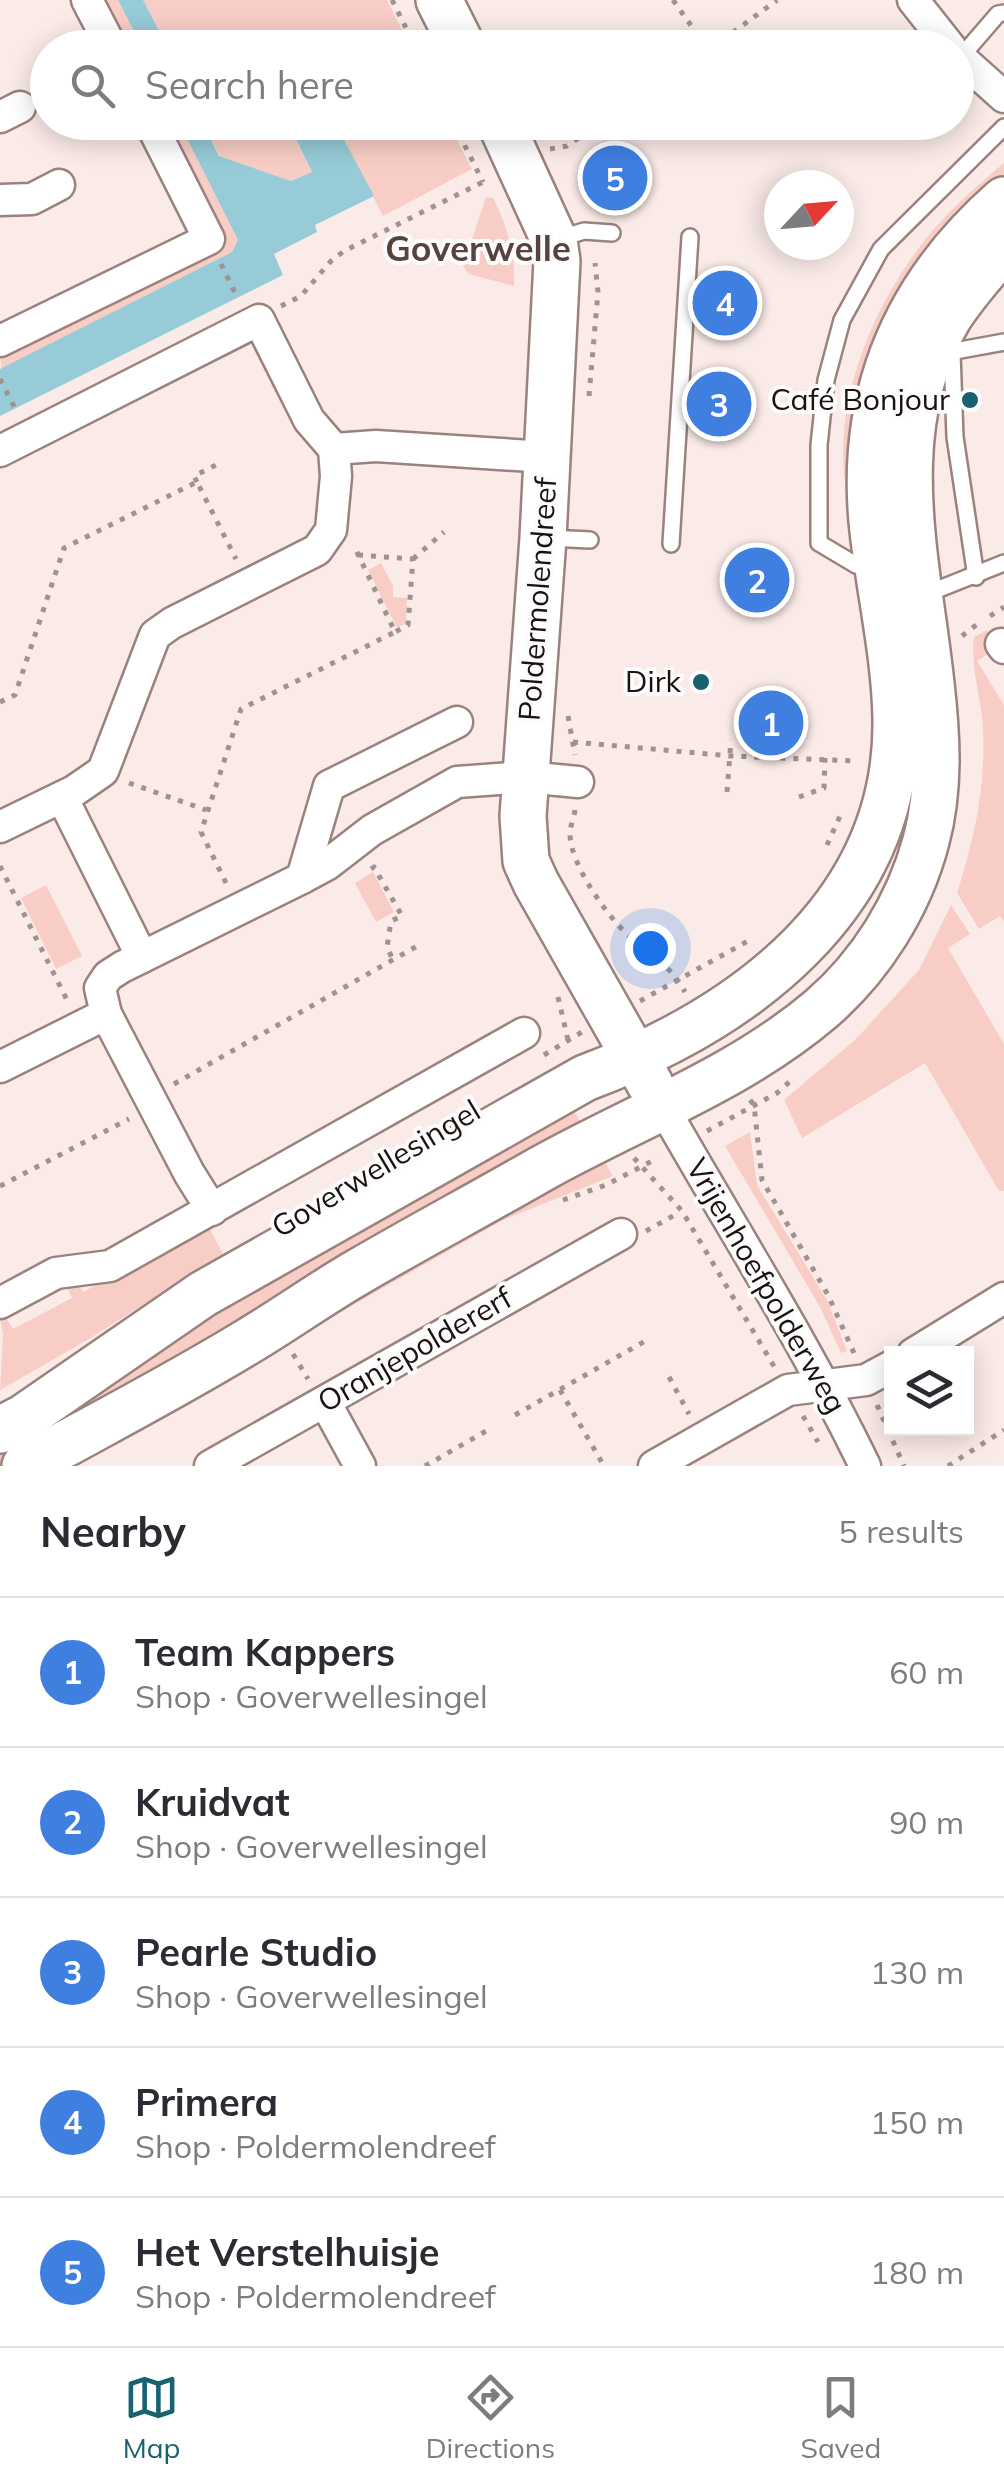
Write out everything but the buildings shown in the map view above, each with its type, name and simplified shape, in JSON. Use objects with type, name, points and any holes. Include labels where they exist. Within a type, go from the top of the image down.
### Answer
[{"type":"main road","points":[[440,0],[454,30]]},
{"type":"main road","name":"Poldermolendreef","points":[[501,155],[554,240],[557,261],[544,538],[523,816],[526,862],[663,1107]]},
{"type":"main road","name":"Goverwellesingel","points":[[926,349],[934,275],[956,246],[1004,200]]},
{"type":"main road","name":"Goverwellesingel","points":[[25,1466],[246,1343],[373,1263],[783,1040],[850,982],[888,932],[911,882],[926,840],[938,742],[900,585],[870,493],[870,456],[883,382],[926,349],[1004,248]]},
{"type":"main road","name":"Goverwellesingel","points":[[0,1430],[24,1418],[203,1294],[584,1078],[636,1059],[702,1022],[768,979],[809,941],[854,881],[886,806],[896,718],[900,585]]},
{"type":"street","points":[[88,0],[103,30]]},
{"type":"street","points":[[913,0],[937,30]]},
{"type":"street","points":[[974,70],[1004,97]]},
{"type":"street","points":[[0,341],[212,246],[159,140]]},
{"type":"street","points":[[0,200],[32,199],[59,185]]},
{"type":"street","points":[[0,451],[250,311],[310,420],[334,449],[336,476],[331,530],[317,550],[155,635],[103,771],[62,797],[0,827]]},
{"type":"street","points":[[334,449],[376,446],[547,457]]},
{"type":"street","points":[[302,878],[329,786],[457,722]]},
{"type":"street","points":[[212,1210],[152,1102],[93,1020],[100,988],[108,976],[302,878],[372,830],[458,782],[526,778],[578,782]]},
{"type":"street","points":[[62,797],[142,957]]},
{"type":"street","points":[[0,1067],[93,1020]]},
{"type":"street","points":[[0,1303],[56,1273],[110,1266],[532,1046]]},
{"type":"street","name":"Vrijenhoefpolderweg","points":[[663,1107],[826,1385],[866,1466]]},
{"type":"street","name":"Oranjepoldererf","points":[[210,1466],[621,1234]]},
{"type":"street","points":[[926,1346],[1004,1298]]},
{"type":"street","points":[[654,1466],[788,1390],[879,1373]]},
{"type":"street","points":[[324,1402],[360,1466]]},
{"type":"lane","points":[[974,36],[998,14],[1004,14]]},
{"type":"lane","points":[[1004,126],[881,249],[842,320],[826,380],[818,445],[819,543],[900,585],[976,577],[1004,563]]},
{"type":"lane","points":[[554,240],[584,231],[612,232]]},
{"type":"lane","points":[[672,544],[690,237]]},
{"type":"lane","points":[[976,577],[955,437],[926,349],[1004,342]]},
{"type":"lane","points":[[544,538],[590,540]]},
{"type":"path","points":[[392,0],[407,30]]},
{"type":"path","points":[[673,0],[696,30]]},
{"type":"path","points":[[735,30],[777,0]]},
{"type":"path","points":[[479,140],[501,155]]},
{"type":"path","points":[[212,246],[250,311],[302,296],[344,251],[501,155],[567,146],[576,140]]},
{"type":"path","points":[[0,379],[17,413]]},
{"type":"path","points":[[218,464],[194,476],[248,584]]},
{"type":"path","points":[[0,702],[15,695],[64,548],[197,482]]},
{"type":"path","points":[[331,530],[353,543],[394,632]]},
{"type":"path","points":[[358,556],[413,559],[444,532]]},
{"type":"path","points":[[239,909],[201,832],[241,709],[408,626],[413,559]]},
{"type":"path","points":[[997,637],[1004,607]]},
{"type":"path","points":[[727,792],[731,740]]},
{"type":"path","points":[[573,742],[731,756],[856,761],[851,776]]},
{"type":"path","points":[[799,797],[824,788],[825,758]]},
{"type":"path","points":[[103,771],[206,810]]},
{"type":"path","points":[[824,851],[843,807]]},
{"type":"path","points":[[337,857],[349,880],[374,867],[402,916],[391,921],[387,947],[394,960]]},
{"type":"path","points":[[0,866],[93,1020]]},
{"type":"path","points":[[532,1046],[611,1016],[751,939]]},
{"type":"path","points":[[0,1186],[152,1102],[418,945]]},
{"type":"path","points":[[679,980],[702,1022]]},
{"type":"path","name":"Vrijenhoefpolderweg","points":[[730,1071],[754,1105],[762,1180],[828,1295],[879,1373],[904,1466]]},
{"type":"path","name":"Vrijenhoefpolderweg","points":[[642,1167],[682,1211],[823,1451]]},
{"type":"path","points":[[621,1234],[634,1238],[682,1211]]},
{"type":"path","points":[[514,1416],[647,1340]]},
{"type":"path","points":[[668,1377],[703,1438]]},
{"type":"path","points":[[560,1390],[604,1466]]},
{"type":"path","points":[[425,1466],[488,1430]]},
{"type":"path","points":[[948,1466],[1004,1430]]},
{"type":"shaded area","points":[[102,0],[118,0],[133,30],[117,30]]},
{"type":"shaded area","points":[[143,0],[387,0],[402,30],[159,30]]},
{"type":"shaded area","points":[[172,140],[188,140],[238,240],[232,252],[1,369],[0,351],[221,238]]},
{"type":"shaded area","points":[[211,140],[296,140],[312,172],[291,181],[219,156]]},
{"type":"shaded area","points":[[344,140],[457,140],[472,169],[383,216]]},
{"type":"shaded area","points":[[1004,163],[1004,188],[855,522],[843,452],[846,416],[865,344],[880,310],[918,249],[969,193]]},
{"type":"shaded area","points":[[486,197],[493,198],[506,230],[514,286],[469,274],[463,266]]},
{"type":"shaded area","points":[[381,563],[393,586],[393,597],[407,598],[406,623],[397,628],[368,570]]},
{"type":"shaded area","points":[[987,630],[997,648],[977,661],[1004,705],[1004,922],[1000,916],[979,929],[957,893],[981,793],[983,730],[974,637]]},
{"type":"shaded area","points":[[373,872],[394,912],[376,922],[355,883]]},
{"type":"shaded area","points":[[46,885],[82,956],[56,969],[21,898]]},
{"type":"shaded area","points":[[951,905],[970,934],[948,948],[1004,1044],[1004,1191],[999,1191],[925,1063],[802,1138],[784,1100],[856,1039],[919,970]]},
{"type":"shaded area","points":[[567,1098],[584,1129],[0,1466],[0,1447],[158,1336]]},
{"type":"shaded area","points":[[750,1132],[757,1185],[827,1300],[847,1351],[841,1353],[820,1307],[725,1146]]},
{"type":"shaded area","points":[[599,1152],[613,1176],[503,1220],[68,1466]]},
{"type":"shaded area","points":[[207,1224],[223,1254],[0,1390],[0,1316],[4,1314],[13,1329],[72,1298],[64,1281],[75,1279],[83,1292]]},
{"type":"water","points":[[118,0],[143,0],[159,30],[133,30]]},
{"type":"water","points":[[188,140],[211,140],[219,156],[291,181],[312,172],[296,140],[344,140],[374,196],[315,225],[317,232],[274,254],[283,275],[0,416],[0,369],[232,252],[238,240]]},
{"type":"place","name":"Het Verstelhuisje","points":[[615,178]]},
{"type":"place","name":"Primera","points":[[725,303]]},
{"type":"place","name":"Café Bonjour","points":[[970,400]]},
{"type":"place","name":"Pearle Studio","points":[[719,404]]},
{"type":"place","name":"Kruidvat","points":[[757,580]]},
{"type":"place","name":"Dirk","points":[[701,682]]},
{"type":"place","name":"Team Kappers","points":[[771,723]]},
{"type":"district","name":"Goverwelle","points":[[478,249]]}]
